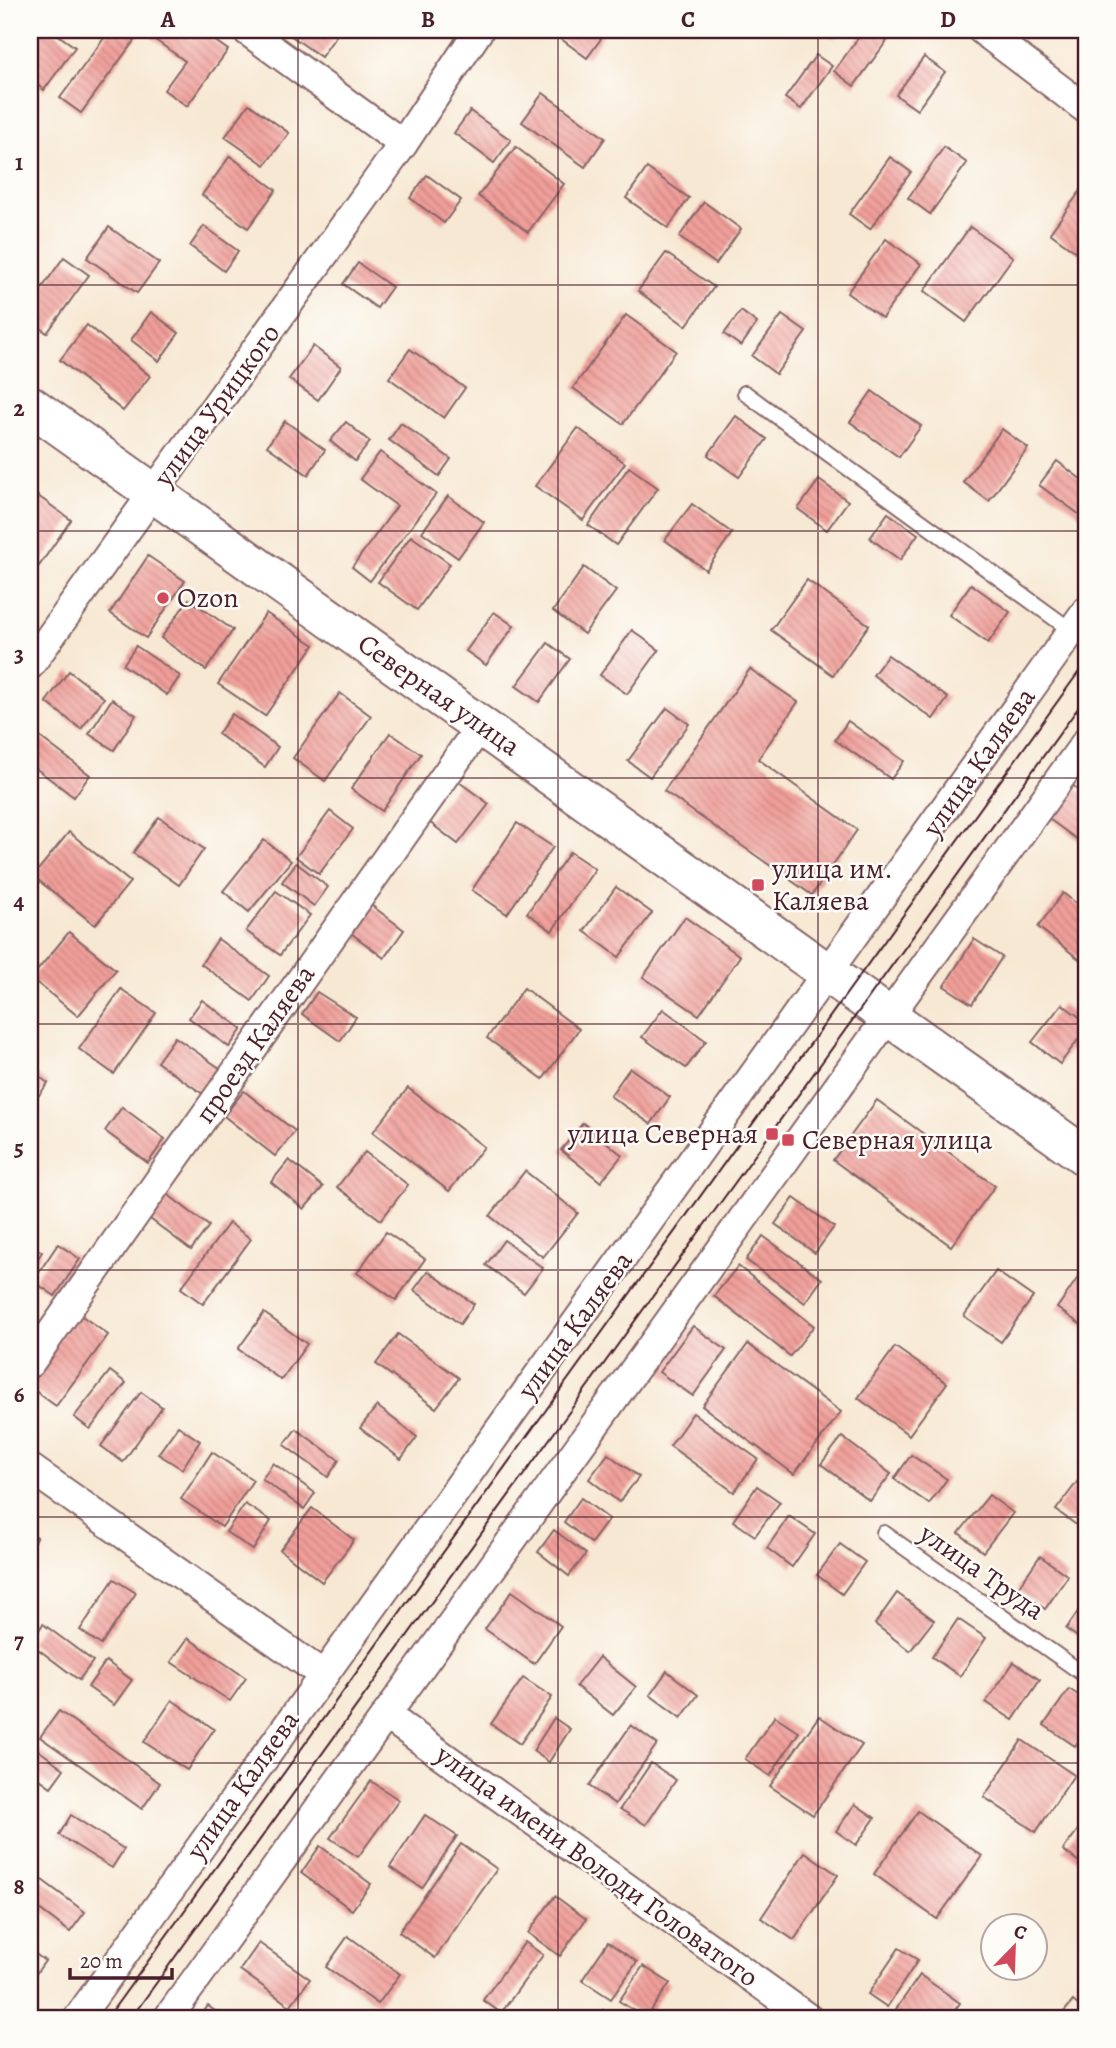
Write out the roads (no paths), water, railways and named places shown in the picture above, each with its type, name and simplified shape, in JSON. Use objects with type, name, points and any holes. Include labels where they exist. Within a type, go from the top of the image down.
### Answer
[{"type":"main road","name":"Северная улица","points":[[30,405],[1086,1157]]},
{"type":"street","points":[[246,30],[403,144]]},
{"type":"street","name":"улица Урицкого","points":[[30,665],[403,144],[479,30]]},
{"type":"street","points":[[983,30],[1086,109]]},
{"type":"street","name":"улица Каляева","points":[[78,2018],[322,1674],[830,973],[1079,621]]},
{"type":"street","name":"проезд Каляева","points":[[30,1363],[481,725]]},
{"type":"street","points":[[168,2018],[891,1017],[1086,742]]},
{"type":"street","points":[[30,1468],[322,1674]]},
{"type":"street","name":"улица имени Володи Головатого","points":[[386,1715],[808,2018]]},
{"type":"lane","name":"улица Каляева","points":[[745,393],[1079,621]]},
{"type":"lane","name":"улица Труда","points":[[884,1533],[1086,1676]]},
{"type":"tram line","points":[[107,2018],[1086,662]]},
{"type":"tram line","points":[[131,2018],[1086,697]]},
{"type":"place","name":"Ozon","points":[[163,598]]},
{"type":"place","name":"улица им. Каляева","points":[[758,885]]},
{"type":"place","name":"улица Северная","points":[[772,1134]]},
{"type":"place","name":"Северная улица","points":[[788,1140]]}]
